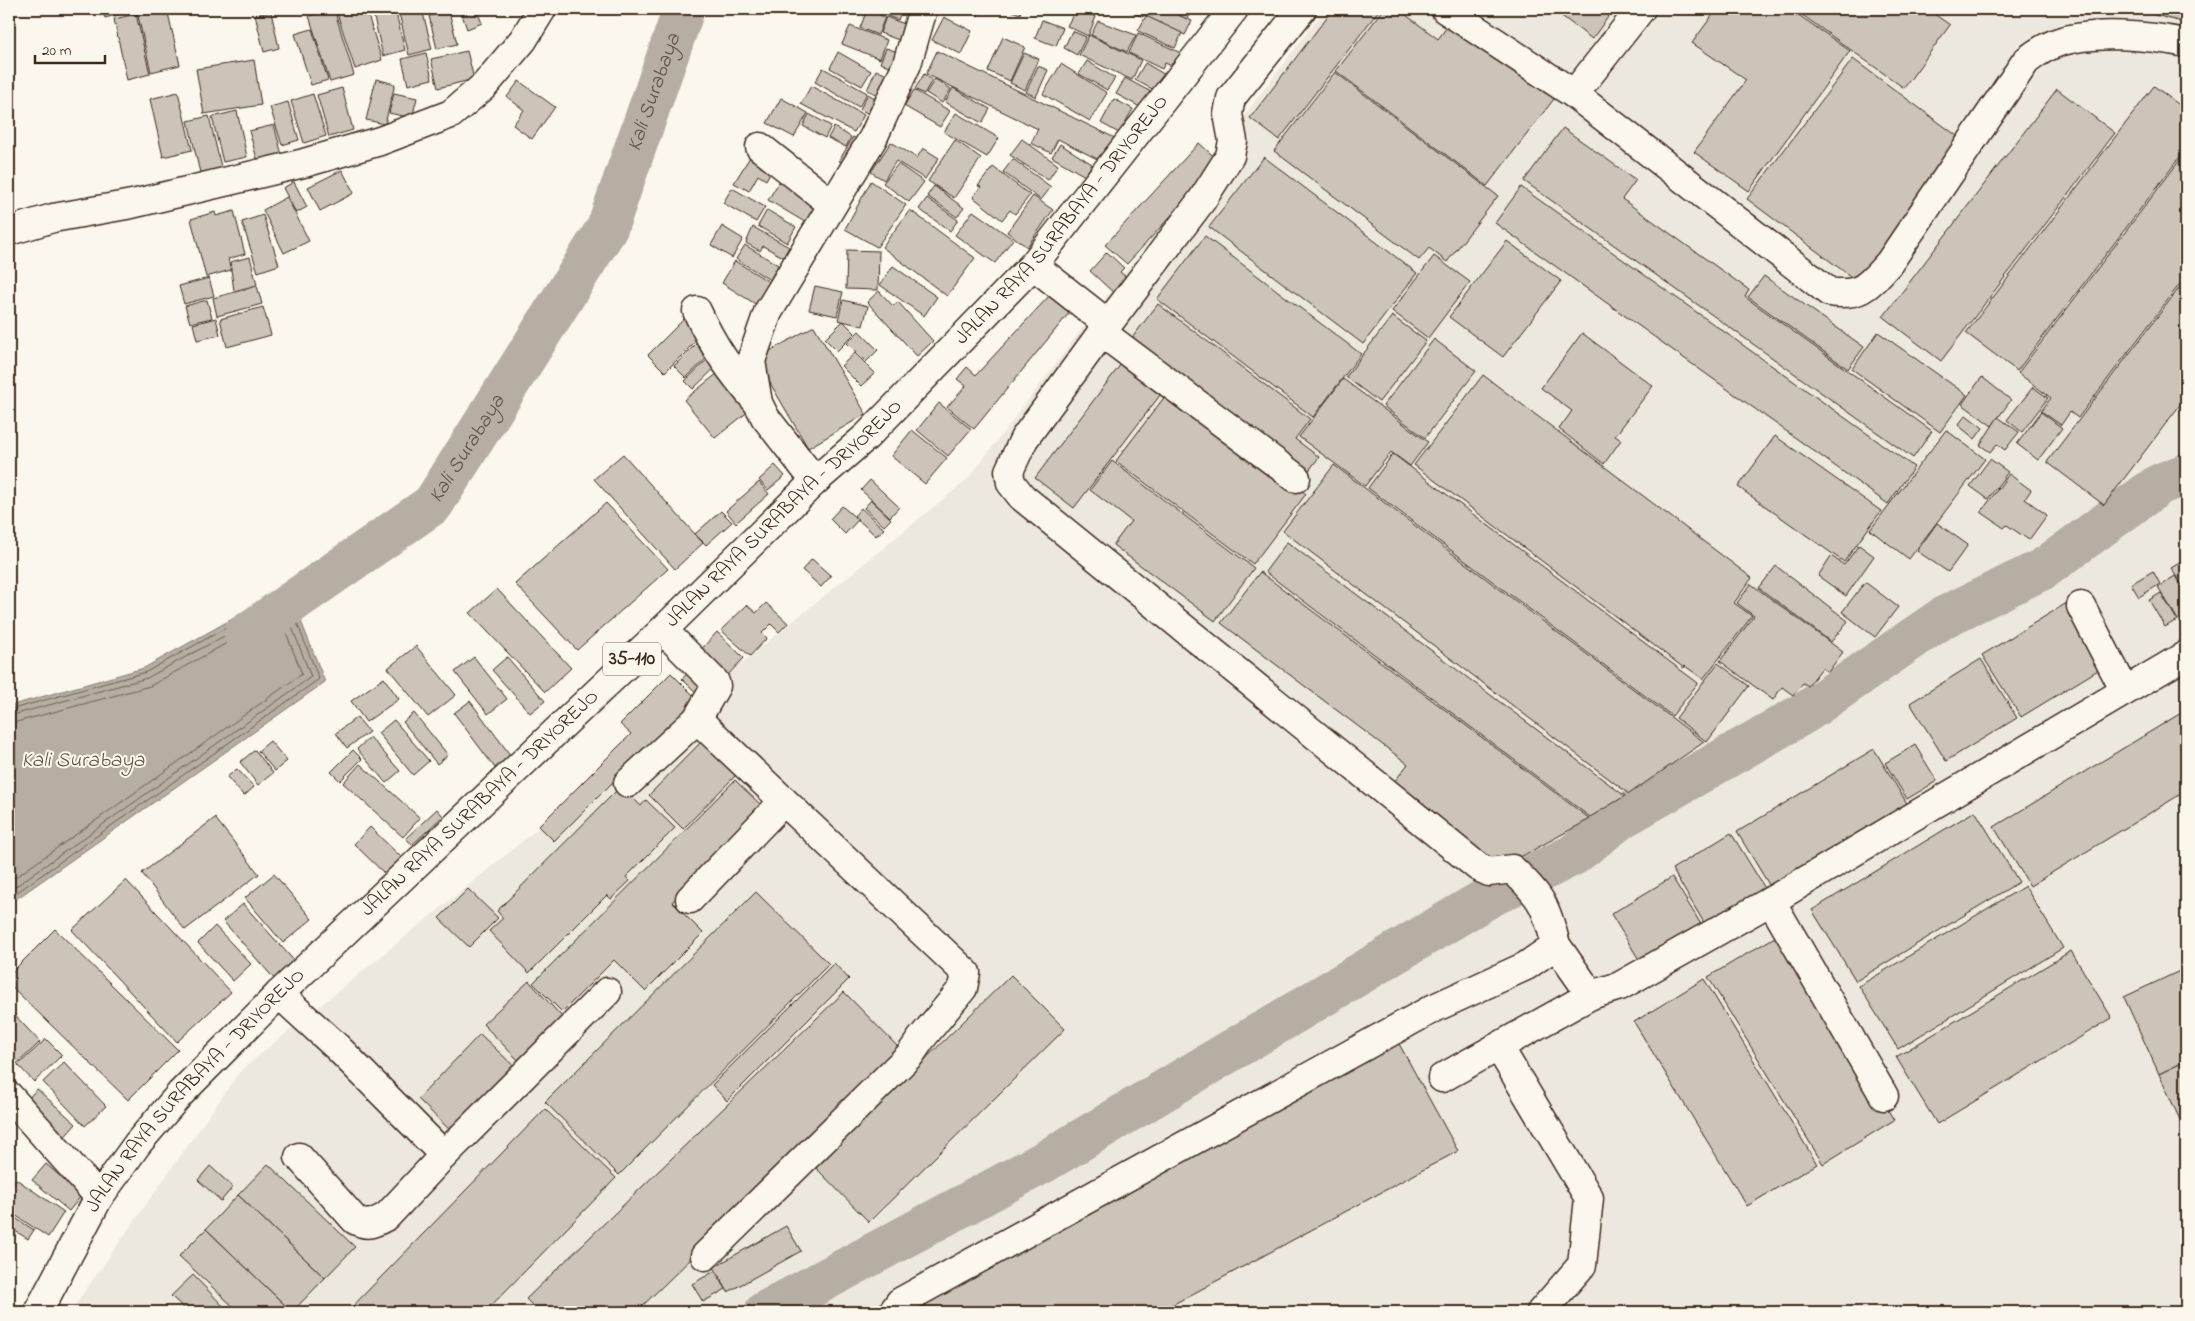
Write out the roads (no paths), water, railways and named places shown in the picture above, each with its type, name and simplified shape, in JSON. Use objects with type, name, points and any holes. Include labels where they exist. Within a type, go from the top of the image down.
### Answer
[{"type":"main road","points":[[9,231],[53,218],[132,204],[304,163],[380,140],[451,114],[484,86],[523,40],[542,9]]},
{"type":"main road","points":[[758,403],[751,360],[756,341],[768,312],[873,138],[908,64],[923,9]]},
{"type":"main road","name":"JALAN RAYA SURABAYA - DRIYOREJO","points":[[38,1312],[99,1197],[138,1143],[180,1094],[279,994],[663,630],[815,481],[867,436],[1033,265],[1234,9]]},
{"type":"main road","points":[[1302,9],[1231,98],[1228,114],[1233,141],[1230,156],[1202,200],[1024,439],[1009,471],[1010,483],[1022,497],[1478,867],[1489,872],[1512,869],[1535,890],[1546,907],[1556,945],[1591,995]]},
{"type":"main road","points":[[1445,9],[1574,94],[1829,292],[1844,294],[1868,287],[1889,263],[2026,61],[2042,50],[2060,42],[2080,37],[2152,36],[2186,43]]},
{"type":"main road","points":[[1574,94],[1641,9]]},
{"type":"main road","points":[[760,147],[832,204]]},
{"type":"main road","points":[[1033,265],[1105,328],[1296,478]]},
{"type":"main road","points":[[697,311],[722,359],[758,403],[765,416],[815,481]]},
{"type":"main road","points":[[2080,606],[2125,691]]},
{"type":"main road","points":[[628,783],[697,719],[714,691],[716,684],[663,630]]},
{"type":"main road","points":[[1442,1078],[1591,995],[1620,986],[1771,901],[2186,655]]},
{"type":"main road","points":[[697,719],[966,973],[964,988],[921,1039],[910,1056],[705,1256]]},
{"type":"main road","points":[[690,899],[784,801]]},
{"type":"main road","points":[[1771,901],[1884,1096]]},
{"type":"main road","points":[[893,1312],[900,1302],[1434,1008],[1526,966],[1556,945]]},
{"type":"main road","points":[[298,1157],[355,1220],[370,1225],[387,1216],[444,1155],[607,992]]},
{"type":"main road","points":[[279,994],[337,1047],[444,1155]]},
{"type":"main road","points":[[1499,1047],[1589,1198],[1582,1265],[1542,1312]]},
{"type":"main road","points":[[9,1096],[99,1197]]},
{"type":"water","name":"Kali Surabaya","points":[[288,588],[325,682],[9,904],[9,706],[144,668]]},
{"type":"waterway","name":"Kali Surabaya","points":[[245,635],[433,504],[607,228],[684,9]]},
{"type":"waterway","points":[[765,1312],[1044,1162],[1489,897],[1573,855],[1621,818],[1806,712],[1944,617],[2043,569],[2160,484],[2186,474]]}]
